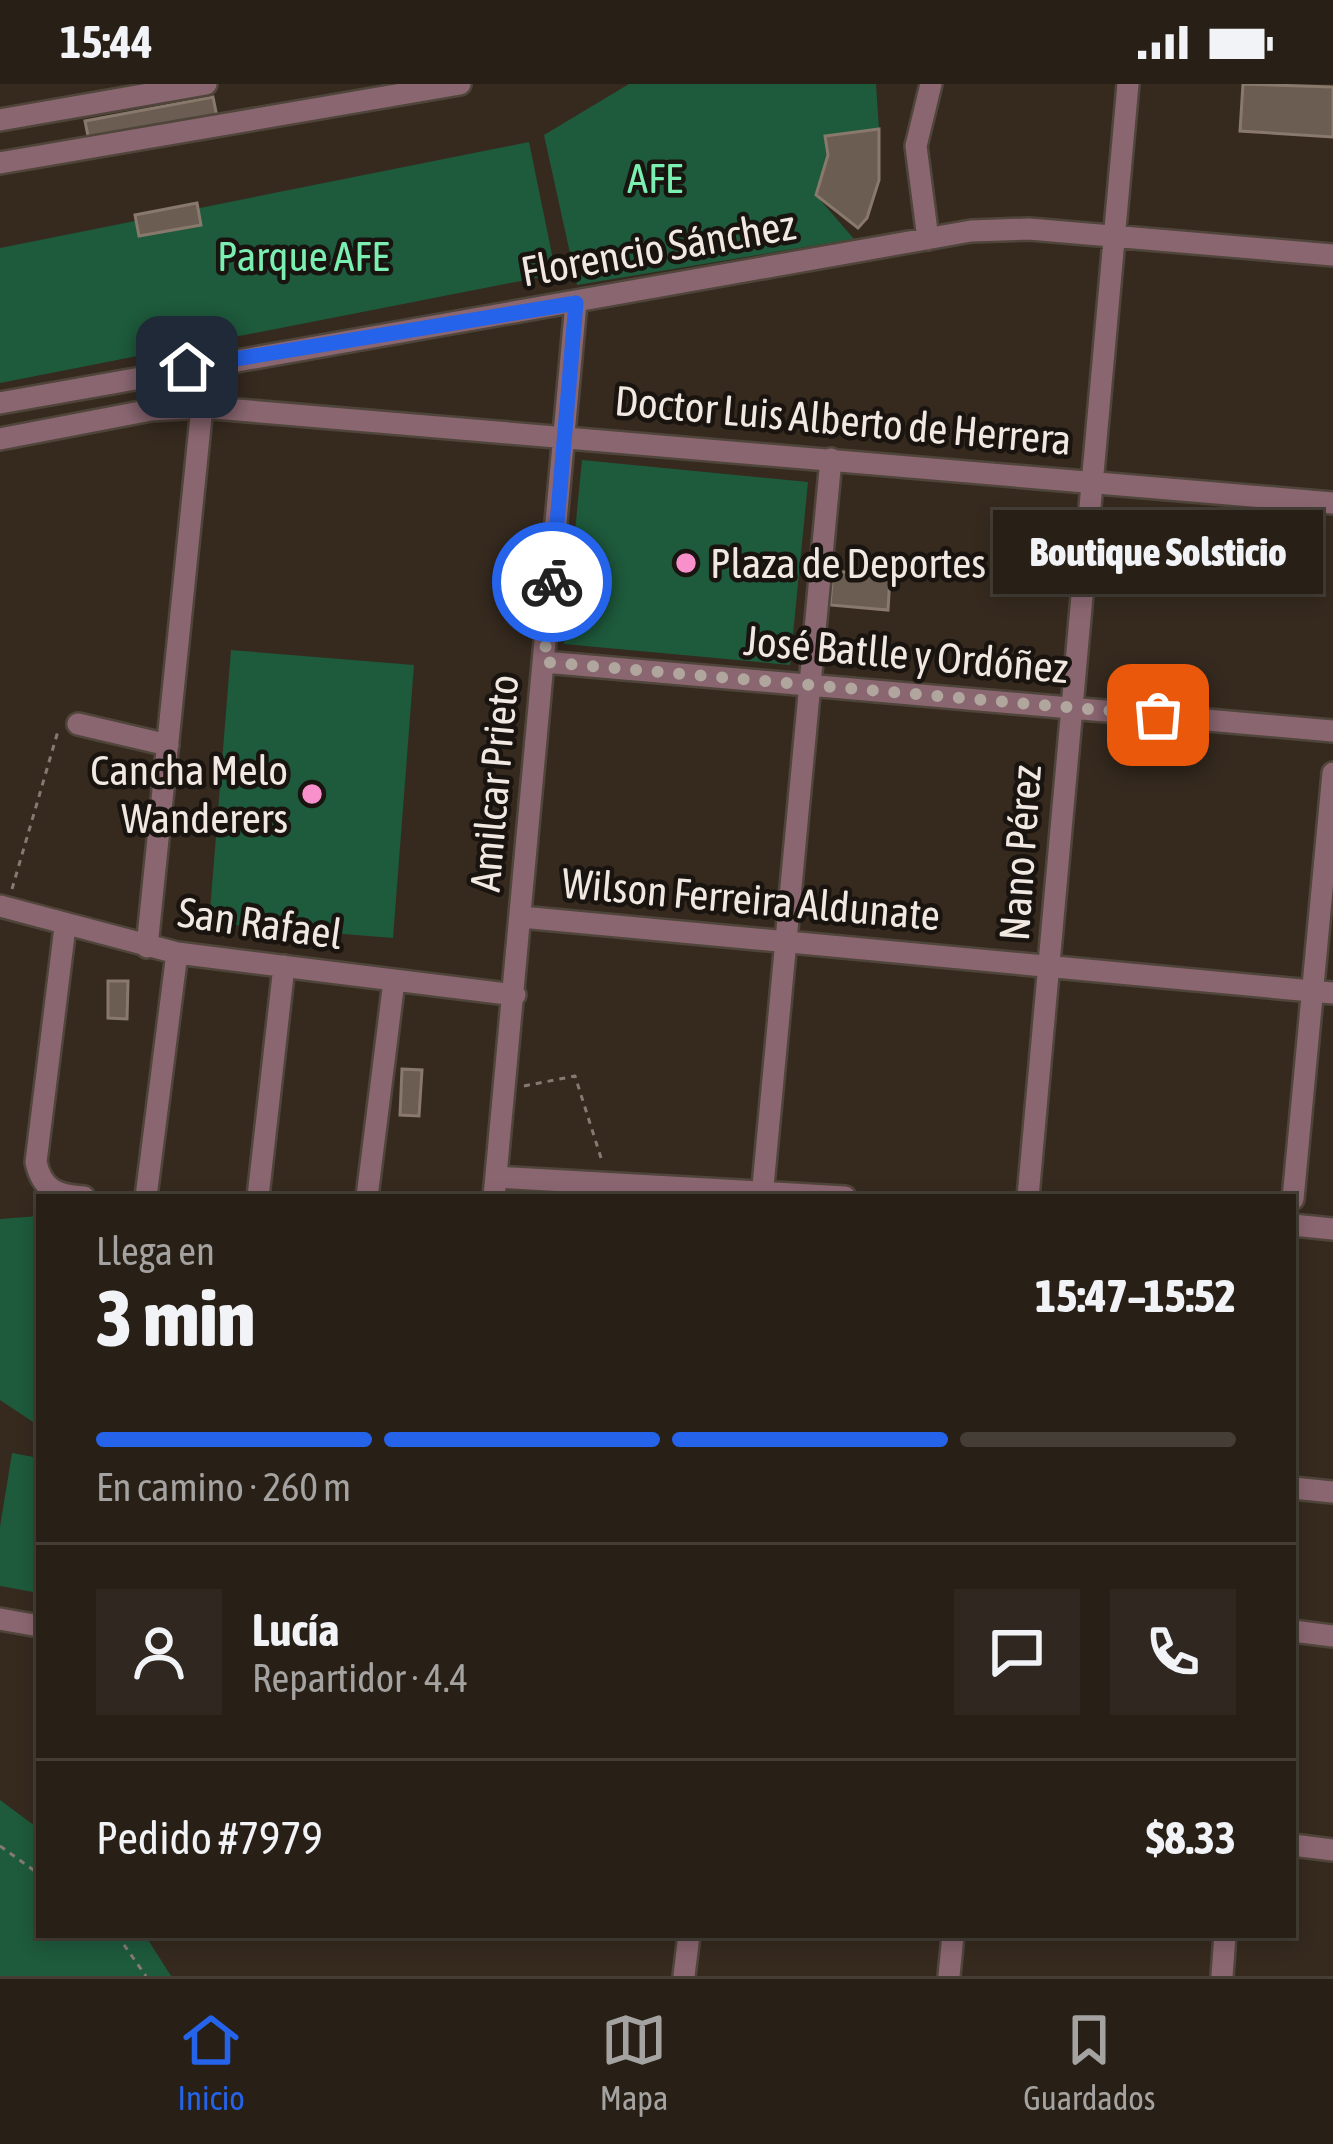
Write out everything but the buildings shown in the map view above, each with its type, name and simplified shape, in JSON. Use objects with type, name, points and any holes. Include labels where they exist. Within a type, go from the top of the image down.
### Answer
[{"type":"street","points":[[0,120],[206,84]]},
{"type":"street","points":[[0,163],[460,84]]},
{"type":"street","points":[[928,239],[916,146],[931,84]]},
{"type":"street","name":"Nano Pérez","points":[[1028,1194],[1128,84]]},
{"type":"street","name":"Florencio Sánchez","points":[[0,403],[143,374],[928,239],[1029,229],[1333,255]]},
{"type":"street","name":"Amilcar Prieto","points":[[495,1187],[576,303]]},
{"type":"street","points":[[143,374],[151,410]]},
{"type":"street","points":[[0,439],[151,410],[202,407],[147,946]]},
{"type":"street","name":"Doctor Luis Alberto de Herrera","points":[[202,407],[1333,503]]},
{"type":"street","points":[[495,1187],[609,1183],[762,1194],[831,459]]},
{"type":"street","name":"José Batlle y Ordóñez","points":[[544,662],[1333,730]]},
{"type":"street","points":[[78,724],[168,745]]},
{"type":"street","points":[[1294,1194],[1322,992],[1333,773]]},
{"type":"street","name":"San Rafael","points":[[3,907],[177,953],[514,995]]},
{"type":"street","name":"Wilson Ferreira Aldunate","points":[[521,917],[1322,992]]},
{"type":"street","points":[[65,927],[36,1162],[40,1181],[49,1189],[71,1194]]},
{"type":"street","points":[[146,1194],[177,953]]},
{"type":"street","points":[[258,1194],[284,966]]},
{"type":"street","points":[[367,1194],[394,981]]},
{"type":"street","points":[[1296,1225],[1333,1229]]},
{"type":"street","points":[[1296,1489],[1333,1492]]},
{"type":"street","points":[[0,1619],[36,1625]]},
{"type":"street","points":[[1296,1630],[1333,1636]]},
{"type":"street","points":[[1296,1845],[1333,1850]]},
{"type":"street","points":[[684,1976],[689,1938]]},
{"type":"street","points":[[949,1976],[953,1938]]},
{"type":"street","points":[[1222,1976],[1225,1938]]},
{"type":"path","points":[[3,907],[57,731],[78,724]]},
{"type":"path","points":[[505,1090],[575,1076],[609,1183]]},
{"type":"path","points":[[0,1846],[36,1872]]},
{"type":"path","points":[[118,1938],[146,1976]]},
{"type":"green space","name":"AFE","points":[[629,84],[876,84],[879,129],[826,136],[828,155],[816,195],[854,239],[577,285],[544,135]]},
{"type":"green space","name":"Parque AFE","points":[[529,142],[556,274],[0,383],[0,248]]},
{"type":"green space","name":"Plaza de Deportes","points":[[582,460],[808,482],[790,665],[564,644]]},
{"type":"green space","name":"Cancha Melo Wanderers","points":[[231,650],[414,665],[393,938],[209,923]]},
{"type":"green space","points":[[36,1216],[36,1424],[0,1400],[0,1219]]},
{"type":"green space","points":[[12,1453],[36,1457],[36,1592],[0,1586],[0,1527]]},
{"type":"green space","points":[[0,1800],[36,1827],[36,1938],[147,1938],[171,1976],[0,1976]]},
{"type":"way so far","points":[[552,582],[544,662],[1158,715]]},
{"type":"place","name":"Plaza de Deportes","points":[[686,563]]},
{"type":"place","name":"Boutique Solsticio","points":[[1158,715]]},
{"type":"place","name":"Cancha Melo Wanderers","points":[[312,794]]},
{"type":"route","points":[[187,367],[576,303],[552,582]]}]
